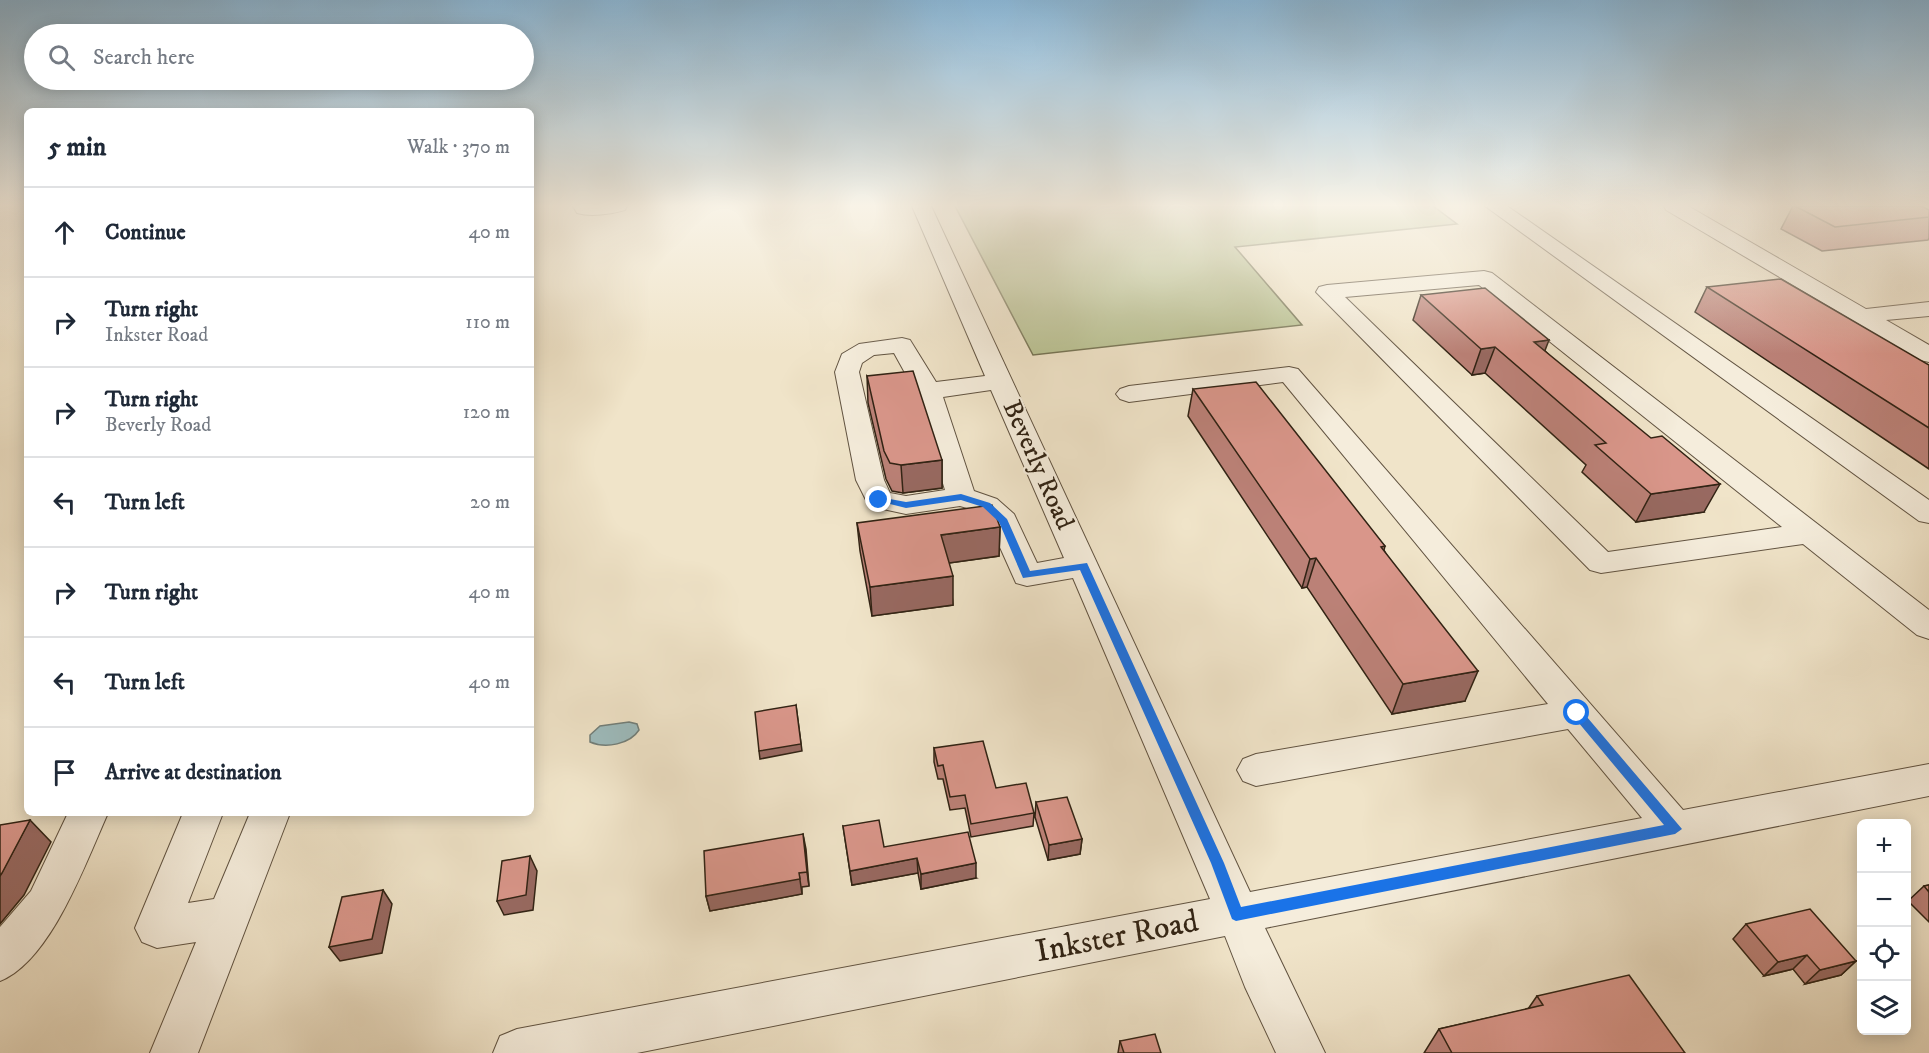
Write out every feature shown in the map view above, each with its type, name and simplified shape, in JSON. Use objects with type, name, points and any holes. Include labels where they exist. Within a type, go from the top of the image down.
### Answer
[{"type":"street","name":"Beverly Road","points":[[943,255],[1217,863],[1261,972],[1302,1053]]},
{"type":"street","points":[[1563,255],[1929,514]]},
{"type":"street","points":[[1758,255],[1929,355]]},
{"type":"street","points":[[1809,532],[1601,563],[1327,292],[1484,278],[1809,532],[1929,627]]},
{"type":"street","points":[[1862,316],[1929,309]]},
{"type":"street","points":[[961,497],[928,391],[902,345],[868,350],[851,358],[847,372],[870,480],[879,500],[906,505],[961,497],[987,505],[1003,521],[1027,575],[1083,566]]},
{"type":"street","points":[[1129,394],[1289,374],[1675,829]]},
{"type":"street","points":[[928,391],[1000,381]]},
{"type":"street","points":[[1256,770],[1577,713]]},
{"type":"street","name":"Inkster Road","points":[[517,1053],[1929,780]]},
{"type":"street","points":[[0,960],[46,905],[87,816]]},
{"type":"street","points":[[202,816],[157,928],[228,917]]},
{"type":"street","points":[[174,1053],[269,816]]},
{"type":"green space","points":[[981,255],[1242,255],[1302,325],[1033,355]]},
{"type":"water","points":[[629,722],[637,724],[639,730],[630,739],[610,745],[590,742],[590,735],[600,726]]},
{"type":"building","points":[[1781,279],[1929,365],[1929,428],[1707,287]]},
{"type":"building","points":[[1485,288],[1549,340],[1534,342],[1651,438],[1662,436],[1720,484],[1651,494],[1595,445],[1606,443],[1495,347],[1481,349],[1421,295]]},
{"type":"building","points":[[913,371],[942,460],[901,465],[890,463],[884,451],[867,376]]},
{"type":"building","points":[[1256,382],[1385,546],[1381,547],[1478,671],[1403,684],[1316,558],[1310,559],[1193,389]]},
{"type":"building","points":[[992,505],[1000,527],[941,535],[953,576],[870,587],[857,523]]},
{"type":"building","points":[[796,705],[801,744],[759,751],[755,712]]},
{"type":"building","points":[[983,741],[996,788],[1026,783],[1034,813],[971,824],[965,795],[950,797],[943,765],[938,766],[934,748]]},
{"type":"building","points":[[1067,797],[1082,839],[1049,845],[1036,802]]},
{"type":"building","points":[[30,820],[2,873],[0,876],[0,825]]},
{"type":"building","points":[[879,820],[884,847],[968,832],[976,863],[921,874],[917,858],[850,871],[843,826]]},
{"type":"building","points":[[803,834],[807,872],[799,873],[800,879],[706,896],[704,851]]},
{"type":"building","points":[[530,856],[526,895],[497,901],[502,861]]},
{"type":"building","points":[[383,890],[372,939],[329,947],[342,897]]},
{"type":"building","points":[[1810,909],[1856,961],[1820,970],[1807,955],[1778,962],[1746,924]]},
{"type":"building","points":[[1629,975],[1685,1053],[1452,1053],[1439,1029],[1543,1005],[1537,996]]},
{"type":"building","points":[[1155,1034],[1161,1053],[1124,1053],[1120,1041]]},
{"type":"route","points":[[879,500],[906,505],[961,497],[987,505],[1003,521],[1027,575],[1083,566],[1217,863],[1236,914],[1675,829],[1577,713]]}]
